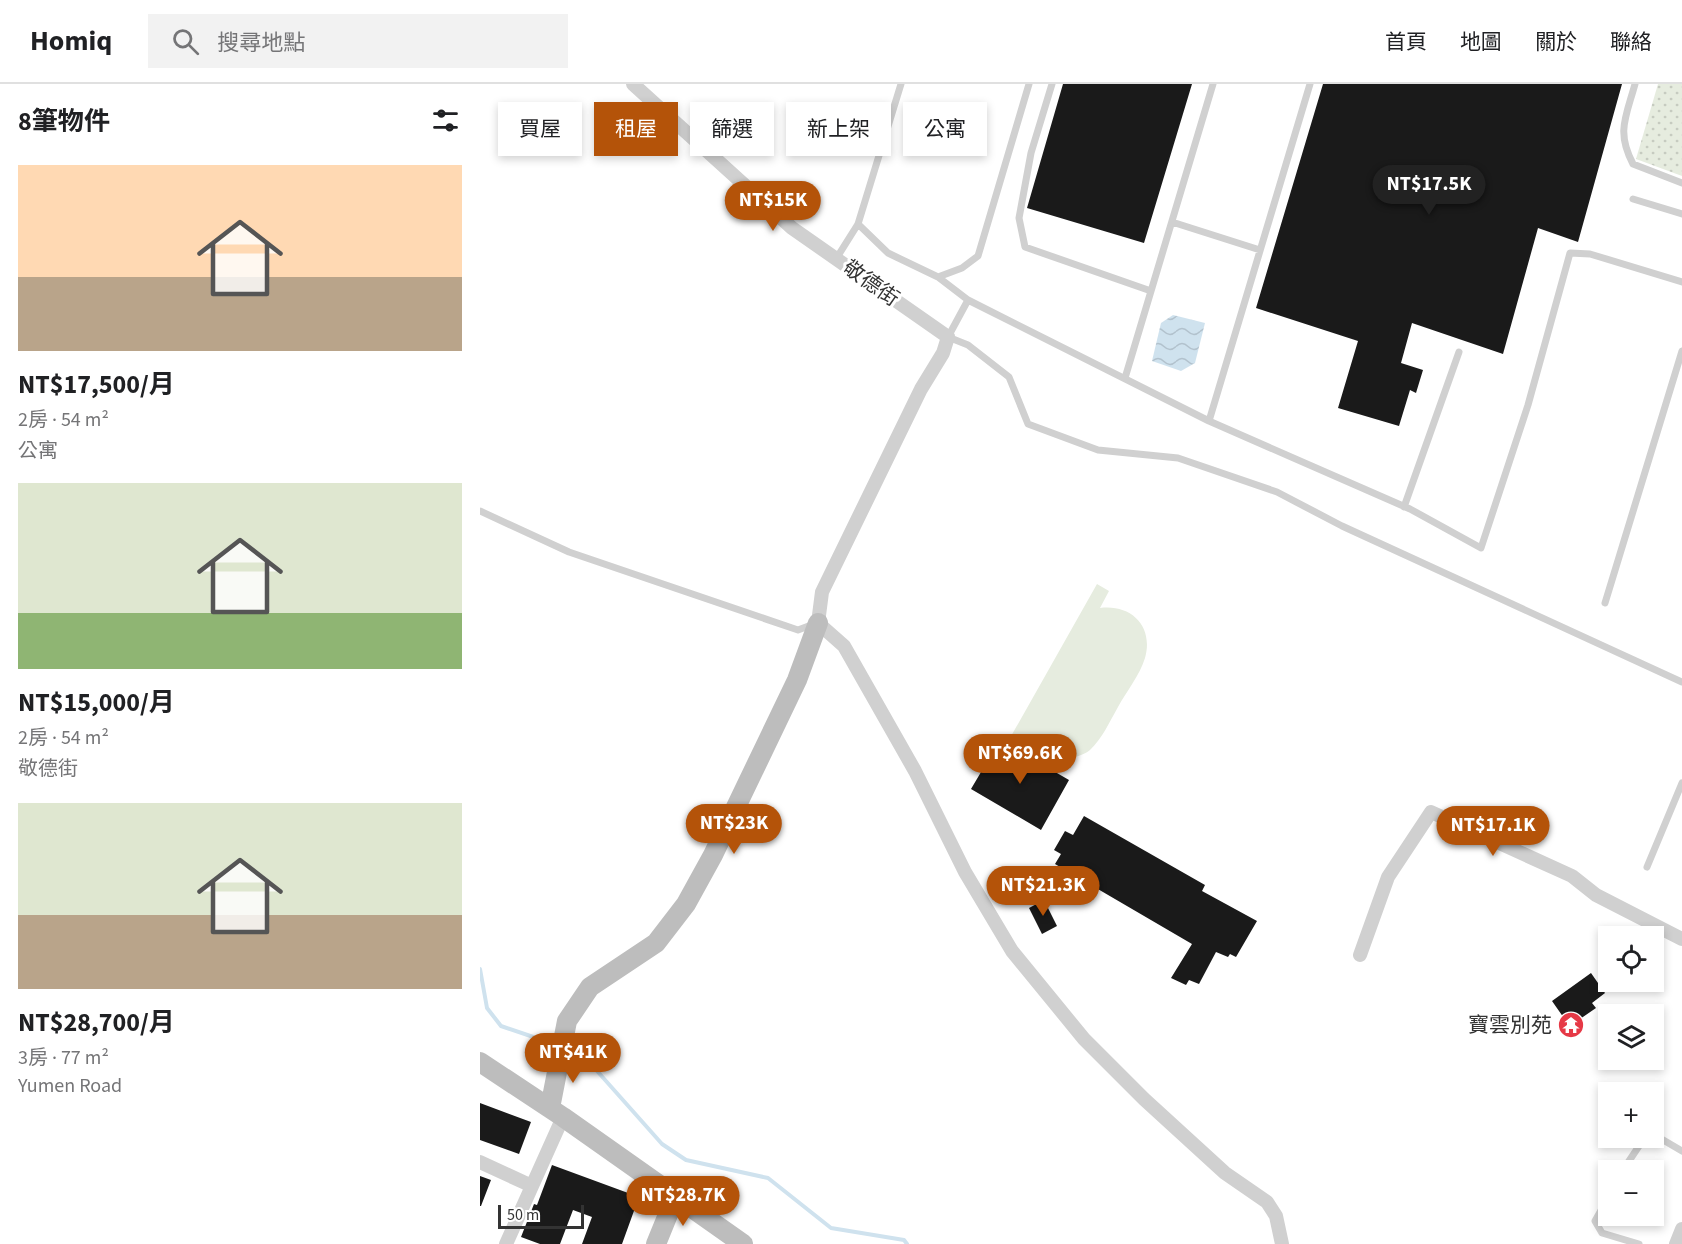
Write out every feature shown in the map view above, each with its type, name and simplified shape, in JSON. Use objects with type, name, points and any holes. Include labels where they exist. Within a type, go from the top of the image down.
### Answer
[{"type":"street","name":"敬德街","points":[[634,84],[792,228],[948,337]]},
{"type":"street","points":[[506,1244],[532,1186],[557,1112],[561,1046],[567,1021],[590,987],[656,943],[686,904],[713,855],[797,680],[818,622],[822,592],[921,389],[943,353],[948,337]]},
{"type":"street","points":[[818,622],[844,646],[915,771],[966,872],[1012,951],[1084,1039],[1143,1099],[1225,1173],[1267,1202],[1276,1216],[1282,1244]]},
{"type":"street","points":[[1360,955],[1388,877],[1431,812],[1572,876],[1596,895],[1682,939]]},
{"type":"street","points":[[480,1062],[557,1112],[743,1244]]},
{"type":"street","points":[[480,1162],[532,1186]]},
{"type":"street","points":[[656,1244],[676,1195]]},
{"type":"street","points":[[1676,1244],[1682,1229]]},
{"type":"lane","points":[[836,259],[858,224],[901,84]]},
{"type":"lane","points":[[938,277],[962,268],[978,256],[1029,84]]},
{"type":"lane","points":[[1052,84],[1031,153],[1019,218],[1025,247],[1151,291]]},
{"type":"lane","points":[[1125,378],[1213,84]]},
{"type":"lane","points":[[1209,421],[1310,84]]},
{"type":"lane","points":[[1635,84],[1625,124],[1623,145],[1633,164],[1682,183]]},
{"type":"lane","points":[[1633,198],[1682,214]]},
{"type":"lane","points":[[1172,222],[1260,250]]},
{"type":"lane","points":[[858,224],[888,254],[938,277],[968,300],[1209,421],[1404,507],[1481,548],[1528,405],[1570,253],[1590,254],[1682,282]]},
{"type":"lane","points":[[968,300],[948,337],[968,345],[1010,377],[1028,424],[1098,450],[1178,458],[1277,492],[1342,526],[1682,682]]},
{"type":"lane","points":[[1605,603],[1682,351]]},
{"type":"lane","points":[[1404,507],[1459,352]]},
{"type":"lane","points":[[480,511],[569,552],[798,630],[818,622]]},
{"type":"lane","points":[[1647,867],[1682,783]]},
{"type":"lane","points":[[1664,1140],[1682,1150]]},
{"type":"lane","points":[[1598,1216],[1595,1221],[1602,1233],[1639,1244]]},
{"type":"shaded area","points":[[1658,84],[1682,84],[1682,176],[1636,159]]},
{"type":"shaded area","points":[[1097,584],[1109,591],[1100,608],[1121,610],[1138,619],[1146,636],[1145,658],[1094,746],[1082,755],[1055,757],[1038,749],[1027,735],[1022,745],[1010,738]]},
{"type":"water","points":[[1173,315],[1205,323],[1195,363],[1181,371],[1152,361],[1161,323]]},
{"type":"building","points":[[1063,84],[1192,84],[1144,243],[1027,208]]},
{"type":"building","points":[[1323,84],[1622,84],[1578,242],[1538,228],[1503,354],[1412,323],[1401,363],[1423,370],[1416,393],[1410,390],[1399,426],[1338,408],[1358,341],[1256,308]]},
{"type":"building","points":[[1000,740],[1069,780],[1041,830],[971,789]]},
{"type":"building","points":[[1084,816],[1205,885],[1202,891],[1257,921],[1236,957],[1230,954],[1228,957],[1216,952],[1199,984],[1189,980],[1186,985],[1171,978],[1192,944],[1055,864],[1061,854],[1054,850],[1065,831],[1073,835]]},
{"type":"building","points":[[1044,900],[1057,926],[1042,934],[1029,908]]},
{"type":"building","points":[[1591,973],[1598,983],[1598,992],[1605,993],[1592,1003],[1596,1008],[1580,1019],[1576,1014],[1566,1021],[1552,1001]]},
{"type":"building","points":[[480,1103],[531,1122],[519,1154],[480,1140]]},
{"type":"building","points":[[552,1165],[639,1197],[622,1244],[582,1244],[592,1217],[573,1210],[560,1244],[540,1244],[521,1237],[534,1204],[537,1205]]},
{"type":"building","points":[[480,1176],[491,1180],[481,1206],[480,1206]]},
{"type":"waterway","points":[[480,969],[487,1008],[501,1026],[557,1045]]},
{"type":"waterway","points":[[567,1049],[582,1054],[662,1144],[686,1160],[768,1178],[831,1228],[904,1240],[907,1244]]},
{"type":"place","name":"寶雲別苑","points":[[1571,1025]]}]
